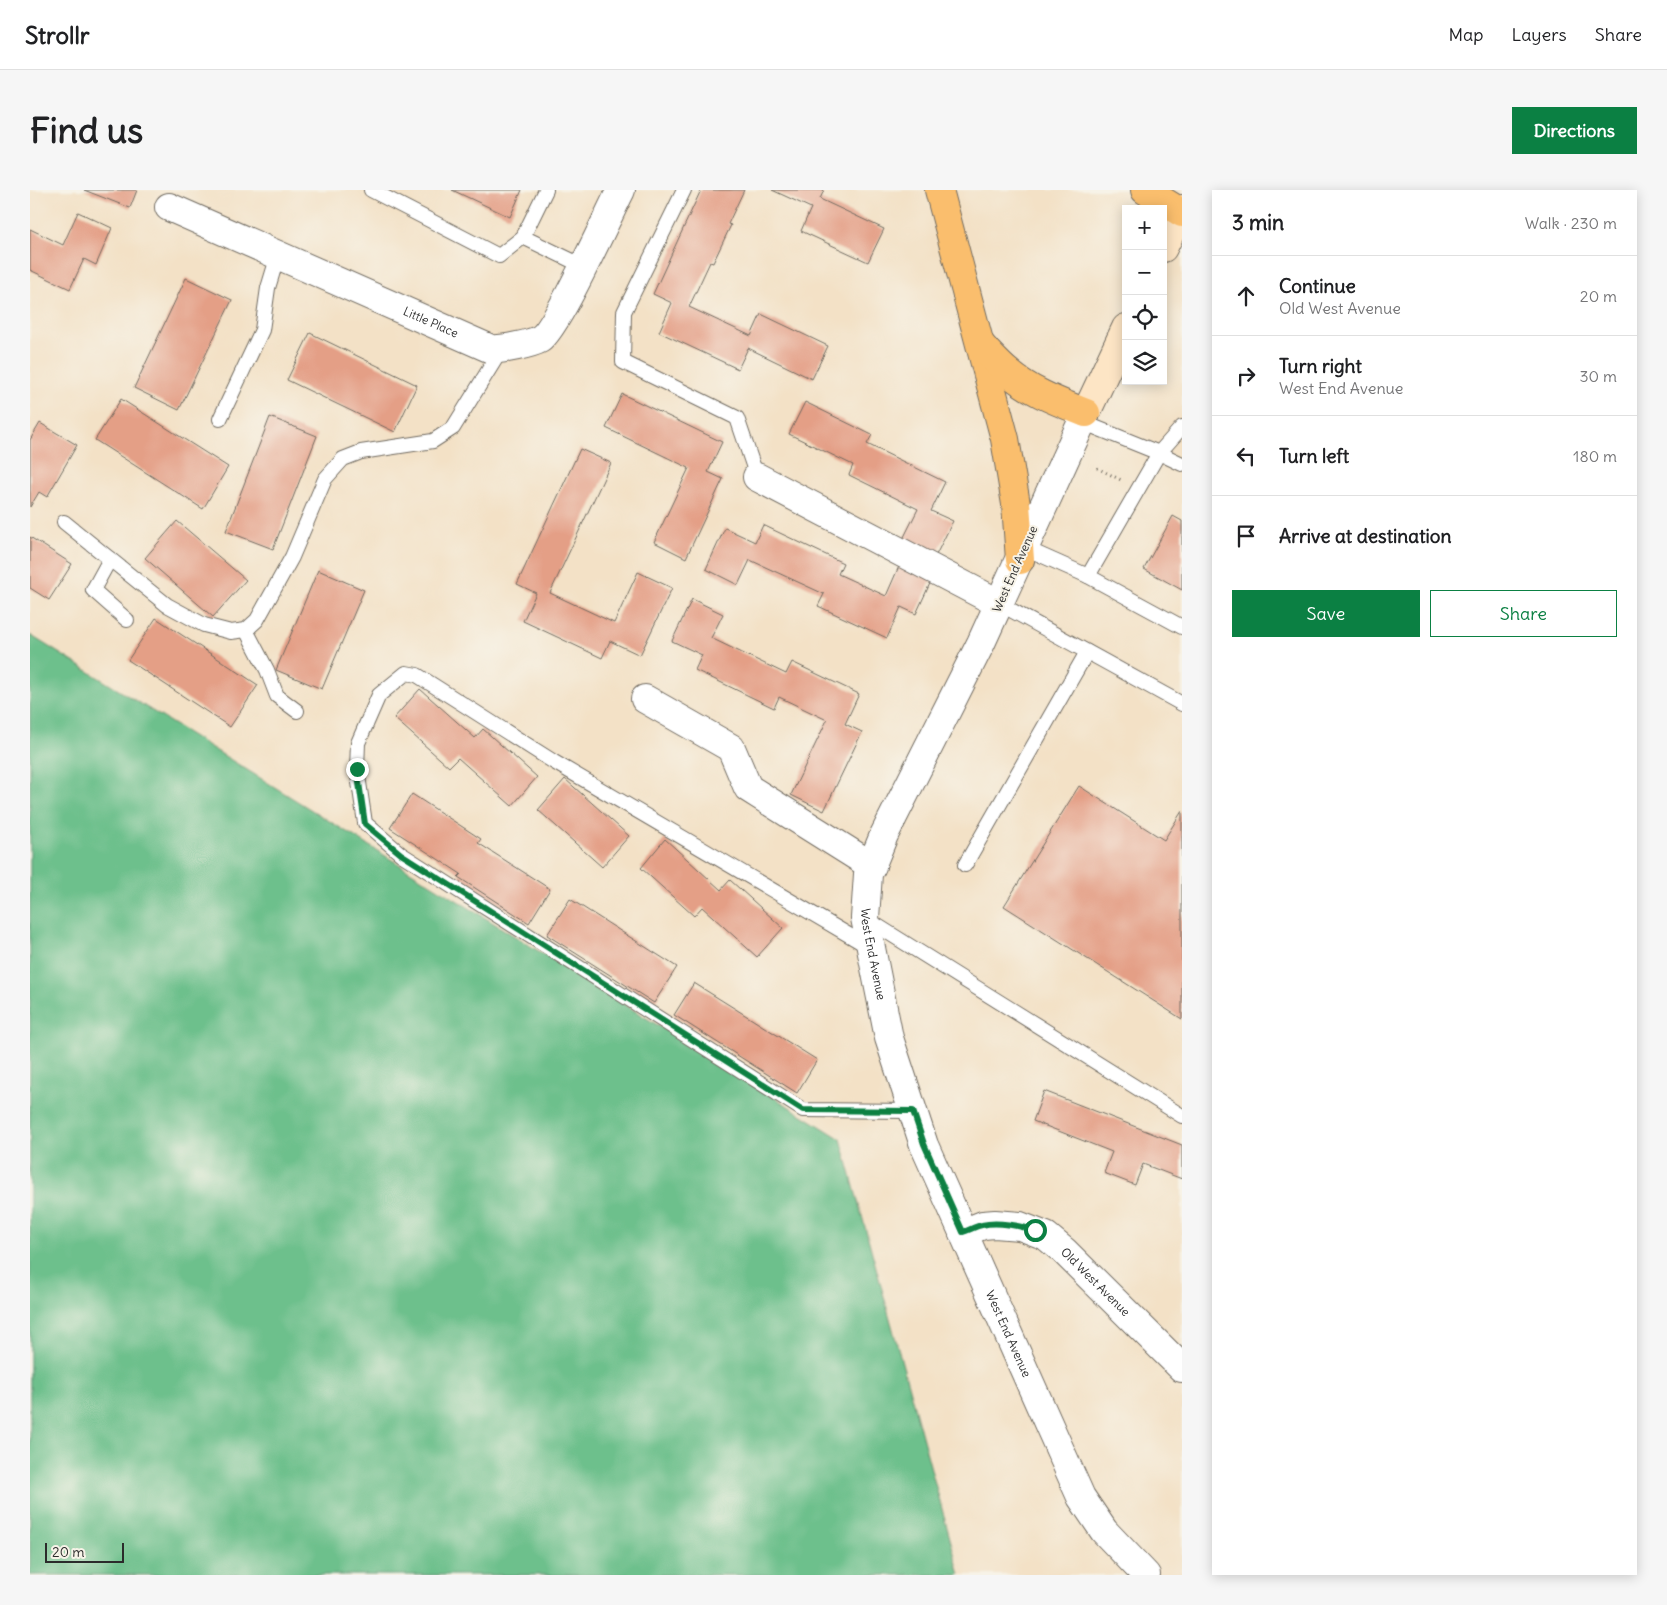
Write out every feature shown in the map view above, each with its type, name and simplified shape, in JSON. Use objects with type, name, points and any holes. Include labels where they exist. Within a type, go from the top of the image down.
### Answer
[{"type":"highway","points":[[939,190],[1005,440],[1022,554]]},
{"type":"highway","points":[[1145,190],[1182,211]]},
{"type":"highway","points":[[980,344],[1009,373],[1028,388],[1059,402],[1084,417]]},
{"type":"street","points":[[502,350],[541,339],[559,314],[621,190]]},
{"type":"street","name":"Little Place","points":[[169,207],[492,349],[502,350]]},
{"type":"street","points":[[1167,240],[1182,211]]},
{"type":"street","name":"West End Avenue","points":[[1122,336],[1000,604],[884,835],[868,874],[865,918],[889,1038],[924,1144],[1082,1497],[1104,1532],[1146,1575]]},
{"type":"street","points":[[757,477],[1000,604]]},
{"type":"street","points":[[645,699],[731,748],[748,788],[872,866]]},
{"type":"street","name":"Old West Avenue","points":[[963,1232],[983,1225],[995,1224],[1020,1226],[1046,1236],[1064,1251],[1182,1368]]},
{"type":"lane","points":[[371,190],[499,256],[523,236],[546,190]]},
{"type":"lane","points":[[684,190],[624,312],[623,362],[737,418],[757,477]]},
{"type":"lane","points":[[523,236],[583,266]]},
{"type":"lane","points":[[220,419],[262,330],[268,288],[278,254]]},
{"type":"lane","points":[[64,522],[167,605],[204,625],[231,632],[246,630],[257,620],[292,557],[325,479],[343,459],[361,452],[433,441],[453,428],[502,350]]},
{"type":"lane","points":[[1084,417],[1182,464]]},
{"type":"lane","points":[[1088,576],[1160,453],[1182,427]]},
{"type":"lane","points":[[1022,554],[1088,576],[1182,628]]},
{"type":"lane","points":[[110,560],[93,590],[127,620]]},
{"type":"lane","points":[[1000,604],[1182,704]]},
{"type":"lane","points":[[246,630],[267,670],[277,696],[296,711]]},
{"type":"lane","points":[[965,866],[1087,652]]},
{"type":"lane","points":[[871,948],[554,762],[417,675],[406,673],[379,695],[358,743],[357,769],[365,824],[401,854],[803,1110],[913,1111]]},
{"type":"lane","points":[[865,918],[1182,1116]]},
{"type":"path","points":[[1097,468],[1121,480]]},
{"type":"green space","points":[[30,635],[841,1139],[960,1575],[30,1575]]},
{"type":"building","points":[[84,190],[137,190],[130,208]]},
{"type":"building","points":[[452,190],[522,190],[510,217]]},
{"type":"building","points":[[701,190],[744,190],[728,224],[731,225],[713,263],[710,262],[689,307],[751,336],[761,314],[828,346],[812,379],[748,348],[738,369],[659,332],[672,303],[653,294]]},
{"type":"building","points":[[772,190],[824,190],[820,199],[884,229],[868,262],[801,231],[811,208]]},
{"type":"building","points":[[78,212],[112,228],[96,265],[84,259],[70,289],[30,270],[30,229],[63,245]]},
{"type":"building","points":[[186,278],[232,300],[179,410],[134,388]]},
{"type":"building","points":[[310,333],[417,385],[395,432],[287,380]]},
{"type":"building","points":[[622,394],[722,442],[708,472],[723,479],[686,558],[654,542],[689,468],[606,428]]},
{"type":"building","points":[[121,399],[228,467],[203,509],[95,440]]},
{"type":"building","points":[[805,402],[872,435],[867,444],[945,482],[931,511],[953,521],[935,557],[902,541],[918,509],[849,475],[853,465],[789,434]]},
{"type":"building","points":[[270,417],[317,436],[273,549],[226,531]]},
{"type":"building","points":[[40,423],[77,445],[47,497],[39,492],[30,507],[30,440]]},
{"type":"building","points":[[580,449],[611,463],[550,593],[614,623],[638,572],[672,588],[640,655],[610,641],[602,658],[523,621],[536,593],[517,584]]},
{"type":"building","points":[[1173,516],[1182,521],[1182,590],[1144,569]]},
{"type":"building","points":[[177,521],[246,580],[213,617],[145,558]]},
{"type":"building","points":[[763,525],[843,563],[838,574],[886,596],[900,564],[932,579],[916,614],[901,607],[887,638],[818,606],[824,594],[750,560],[738,585],[706,569],[725,528],[755,542]]},
{"type":"building","points":[[30,537],[72,564],[49,600],[30,588]]},
{"type":"building","points":[[318,570],[364,590],[322,689],[276,670]]},
{"type":"building","points":[[692,599],[723,614],[711,638],[786,674],[792,662],[859,694],[845,724],[862,732],[824,811],[791,795],[827,720],[779,697],[774,708],[695,670],[702,655],[672,641]]},
{"type":"building","points":[[156,618],[258,685],[230,727],[128,660]]},
{"type":"building","points":[[420,689],[475,738],[483,729],[537,777],[512,806],[458,758],[449,767],[394,718]]},
{"type":"building","points":[[565,779],[629,836],[602,867],[538,810]]},
{"type":"building","points":[[1079,786],[1164,840],[1182,811],[1182,1019],[1004,906]]},
{"type":"building","points":[[412,794],[481,839],[478,843],[550,889],[529,923],[458,877],[461,874],[390,828]]},
{"type":"building","points":[[665,839],[721,890],[730,880],[783,928],[757,957],[702,907],[694,916],[641,868]]},
{"type":"building","points":[[570,899],[677,967],[654,1003],[547,935]]},
{"type":"building","points":[[694,983],[817,1060],[797,1093],[674,1015]]},
{"type":"building","points":[[1044,1091],[1182,1145],[1182,1179],[1143,1164],[1135,1185],[1104,1173],[1112,1152],[1033,1121]]},
{"type":"route","points":[[357,769],[365,824],[401,854],[803,1110],[913,1111],[924,1144],[963,1232],[983,1225],[995,1224],[1020,1226],[1035,1230]]}]
